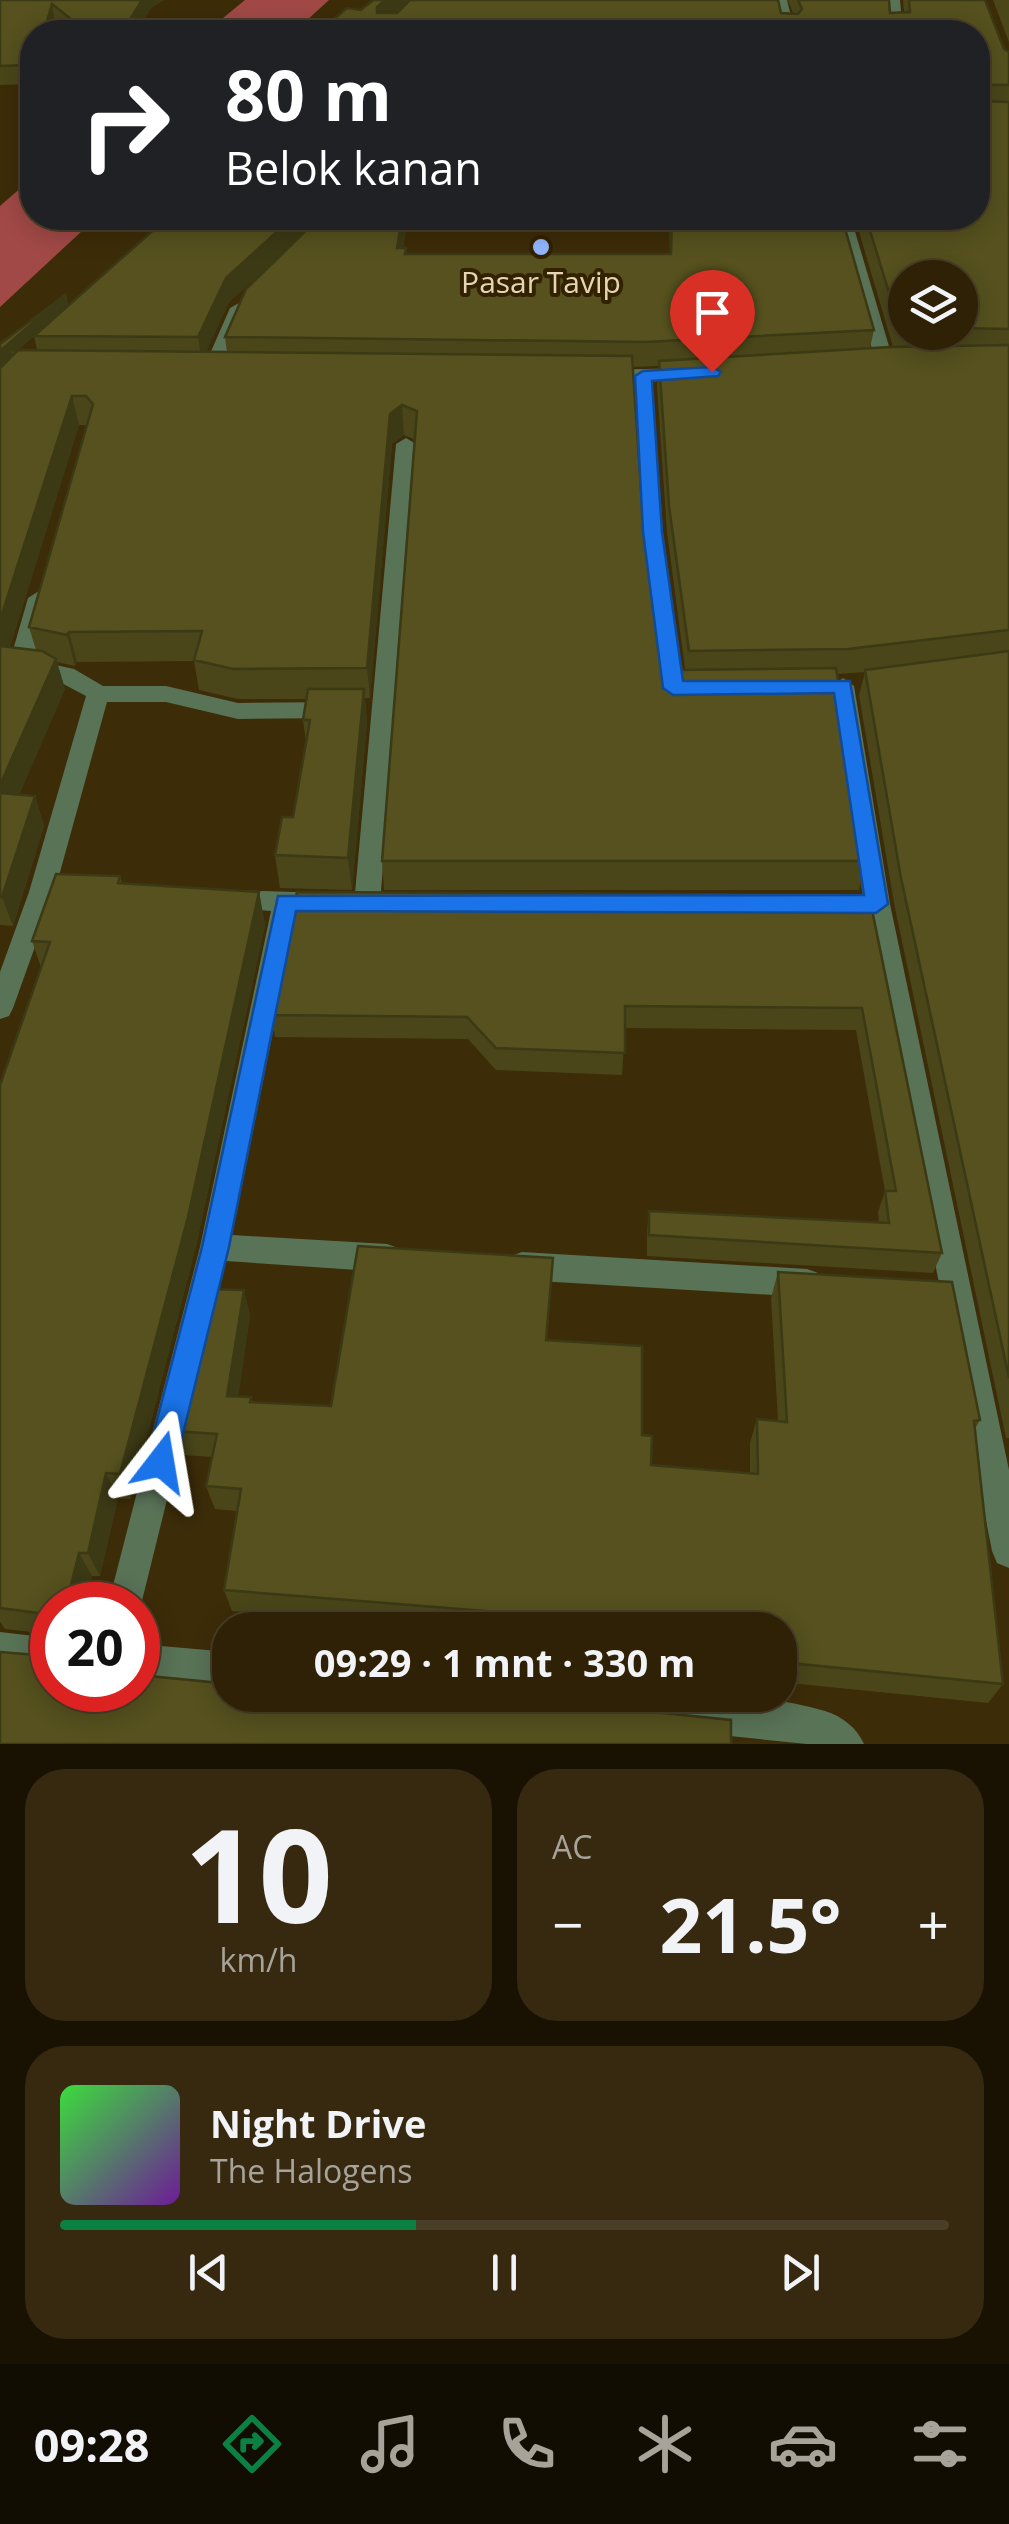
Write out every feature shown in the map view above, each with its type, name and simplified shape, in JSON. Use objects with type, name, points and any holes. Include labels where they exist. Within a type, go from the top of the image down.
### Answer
[{"type":"street","points":[[846,230],[885,363]]},
{"type":"street","points":[[190,370],[220,372],[238,309],[252,296]]},
{"type":"street","points":[[587,376],[718,372]]},
{"type":"street","points":[[643,376],[653,532],[673,688],[711,688]]},
{"type":"street","points":[[192,898],[377,904],[384,710],[406,444]]},
{"type":"street","points":[[46,576],[10,665],[87,682],[98,694],[166,694],[238,711],[384,710]]},
{"type":"street","points":[[842,686],[867,904],[956,1292],[1009,1551]]},
{"type":"street","points":[[0,1008],[42,892],[98,694]]},
{"type":"street","points":[[42,892],[117,895]]},
{"type":"street","points":[[131,1582],[216,1247],[286,902]]},
{"type":"street","points":[[216,1247],[411,1259]]},
{"type":"street","points":[[489,1264],[840,1285]]},
{"type":"street","points":[[918,1290],[956,1292]]},
{"type":"street","points":[[0,1650],[30,1653]]},
{"type":"street","points":[[160,1664],[212,1668]]},
{"type":"street","points":[[692,1712],[769,1719],[825,1730],[846,1744]]},
{"type":"shaded area","points":[[245,0],[329,0],[307,20],[221,20]]},
{"type":"shaded area","points":[[20,188],[20,230],[83,230],[0,307],[0,206]]},
{"type":"building","points":[[0,0],[142,0],[130,20],[72,20],[52,4],[47,20],[20,20],[20,65],[0,66]]},
{"type":"building","points":[[373,0],[385,0],[377,7],[377,13],[397,13],[410,0],[778,0],[781,13],[798,14],[802,9],[798,0],[889,0],[890,13],[910,12],[909,0],[985,0],[1004,49],[1009,52],[1009,85],[990,85],[990,20],[333,20],[347,8],[361,10]]},
{"type":"building","points":[[990,101],[1009,102],[1009,329],[978,328],[978,260],[888,260],[888,289],[870,230],[990,230]]},
{"type":"building","points":[[153,230],[279,230],[226,278],[198,337],[34,336]]},
{"type":"building","points":[[307,230],[400,230],[397,248],[406,248],[405,254],[671,254],[672,230],[845,230],[874,330],[645,342],[225,337],[246,289]]},
{"type":"building","points":[[66,294],[0,351],[0,344]]},
{"type":"building","points":[[1009,345],[1009,630],[848,649],[689,651],[669,506],[659,361],[888,347],[978,350],[978,346]]},
{"type":"building","points":[[11,350],[632,356],[642,502],[661,658],[676,670],[836,668],[866,861],[382,861],[417,411],[402,405],[390,414],[367,668],[233,669],[194,660],[202,631],[67,635],[29,627],[93,404],[86,396],[72,396],[0,620],[0,368],[17,351]]},
{"type":"building","points":[[0,646],[42,651],[56,659],[0,785]]},
{"type":"building","points":[[1009,651],[1009,1378],[901,878],[865,670]]},
{"type":"building","points":[[308,689],[364,689],[348,858],[275,855],[282,817],[293,817],[310,720],[303,720]]},
{"type":"building","points":[[0,793],[35,796],[2,897],[0,897]]},
{"type":"building","points":[[56,874],[120,876],[118,883],[259,892],[188,1217],[120,1474],[106,1473],[88,1553],[79,1553],[72,1582],[30,1582],[30,1612],[0,1608],[0,1085],[50,942],[32,941]]},
{"type":"building","points":[[297,892],[869,895],[942,1253],[649,1235],[649,1211],[889,1223],[885,1191],[896,1191],[862,1008],[625,1006],[625,1053],[496,1048],[467,1017],[271,1015]]},
{"type":"building","points":[[358,1246],[553,1258],[546,1340],[642,1346],[642,1435],[652,1436],[651,1465],[758,1474],[757,1419],[787,1422],[778,1272],[952,1282],[980,1420],[974,1421],[1003,1684],[797,1664],[797,1612],[497,1612],[224,1590],[241,1489],[206,1486],[217,1434],[173,1431],[209,1289],[244,1290],[227,1396],[251,1397],[250,1402],[331,1406]]},
{"type":"building","points":[[0,1652],[30,1654],[30,1712],[160,1712],[160,1677],[212,1682],[212,1712],[653,1712],[731,1720],[731,1744],[0,1744]]},
{"type":"place","name":"Pasar Tavip","points":[[541,247]]},
{"type":"route","points":[[161,1462],[216,1247],[286,902],[876,904],[843,686],[673,688],[653,532],[643,376],[712,372]]}]
